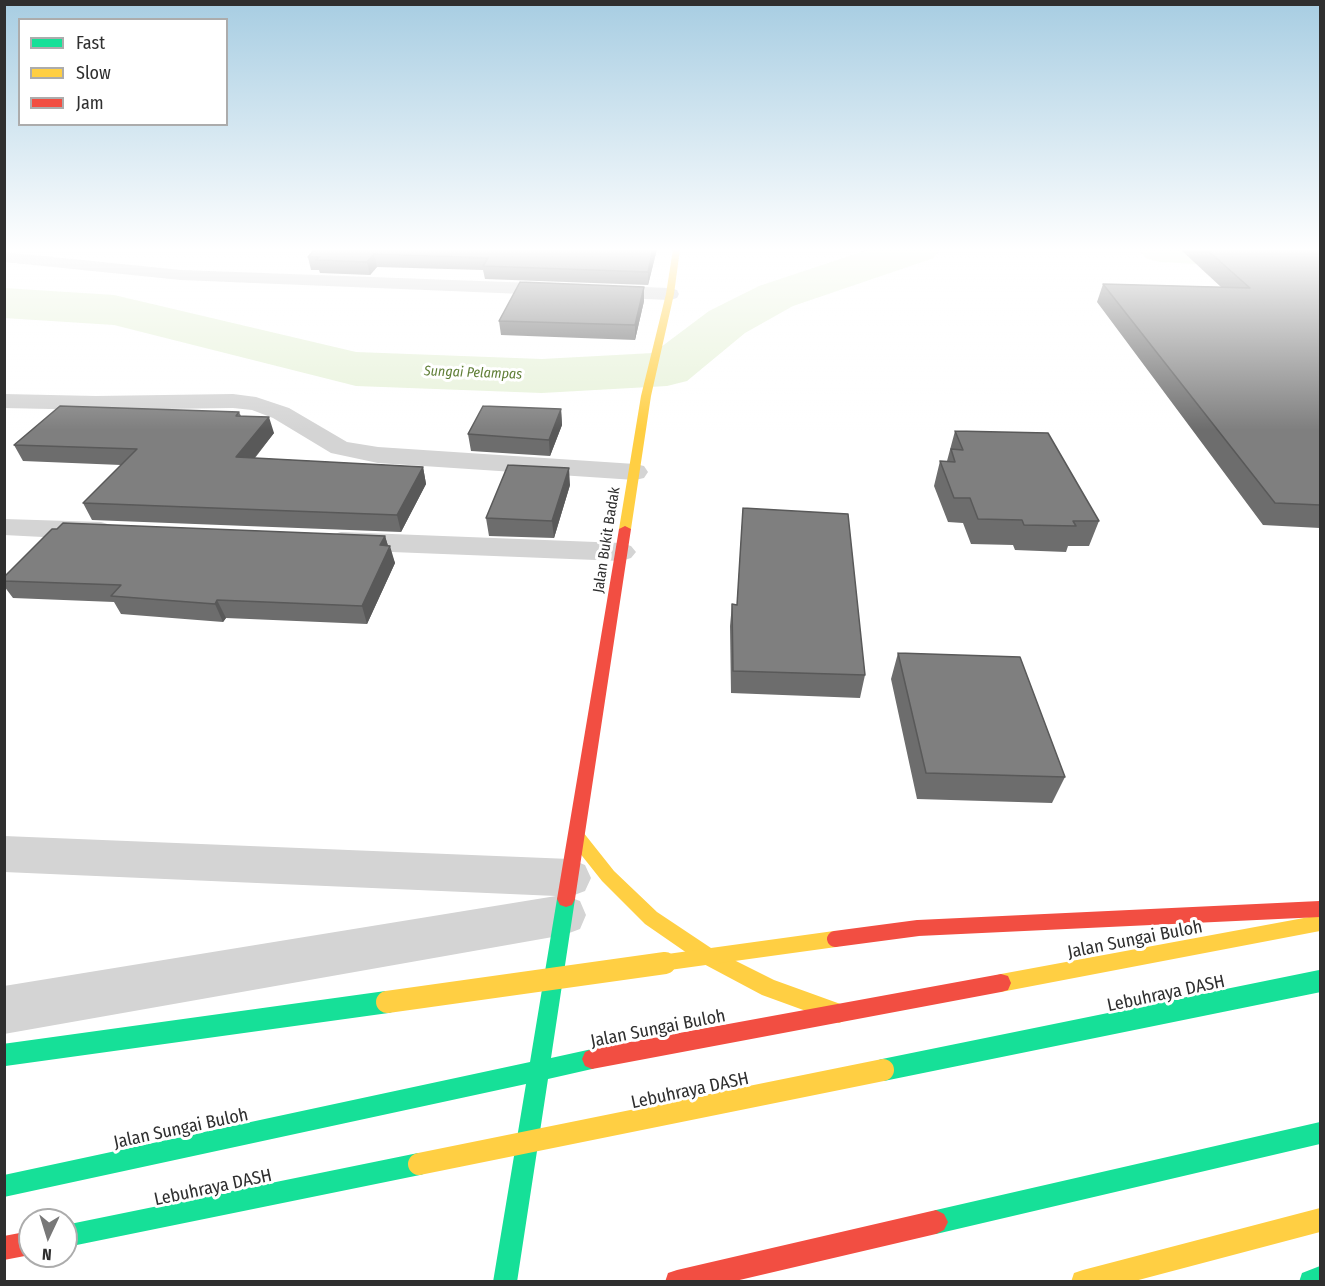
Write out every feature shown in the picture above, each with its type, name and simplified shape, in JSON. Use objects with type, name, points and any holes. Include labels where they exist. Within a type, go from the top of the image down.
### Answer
[{"type":"main road","name":"Jalan Bukit Badak","points":[[505,1281],[646,396],[666,309]]},
{"type":"main road","points":[[577,837],[608,876],[651,918],[706,956],[769,988],[840,1013]]},
{"type":"main road","points":[[4,1055],[918,928],[1320,909]]},
{"type":"main road","name":"Jalan Sungai Buloh","points":[[4,1186],[540,1069],[1320,923]]},
{"type":"main road","name":"Lebuhraya DASH","points":[[78,1234],[1320,981]]},
{"type":"main road","points":[[677,1281],[1320,1133]]},
{"type":"main road","points":[[1083,1281],[1320,1220]]},
{"type":"main road","points":[[1311,1281],[1320,1278]]},
{"type":"street","points":[[4,401],[96,403],[232,400],[256,404],[281,413],[340,448],[378,455],[635,472]]},
{"type":"street","points":[[4,527],[130,532]]},
{"type":"street","points":[[310,539],[621,552]]},
{"type":"street","points":[[4,854],[567,896]]},
{"type":"street","points":[[4,1010],[567,896]]},
{"type":"building","points":[[505,309],[639,309],[635,325],[499,321]]},
{"type":"building","points":[[1123,309],[1320,309],[1320,505],[1275,503]]},
{"type":"building","points":[[60,406],[239,412],[236,416],[269,417],[236,457],[423,467],[397,515],[83,503],[137,449],[14,445]]},
{"type":"building","points":[[483,406],[561,409],[549,440],[468,434]]},
{"type":"building","points":[[955,431],[1048,433],[1099,521],[1073,521],[1076,526],[1024,525],[1022,520],[978,519],[970,498],[954,498],[940,461],[955,462],[951,449],[963,450]]},
{"type":"building","points":[[508,465],[569,468],[552,521],[486,518]]},
{"type":"building","points":[[743,508],[848,514],[865,675],[733,671],[732,604],[737,605]]},
{"type":"building","points":[[63,523],[385,536],[380,545],[390,546],[362,606],[217,600],[215,604],[111,596],[121,585],[4,581],[4,577],[52,529],[57,529]]},
{"type":"building","points":[[898,653],[1020,657],[1065,777],[926,773]]},
{"type":"waterway","name":"Sungai Pelampas","points":[[98,309],[114,310],[356,369],[542,376],[667,369],[727,322],[751,309]]},
{"type":"traffic: fast","points":[[505,1282],[566,899]]},
{"type":"traffic: fast","points":[[883,1070],[1320,981]]},
{"type":"traffic: fast","points":[[4,1055],[387,1002]]},
{"type":"traffic: fast","points":[[4,1186],[592,1059]]},
{"type":"traffic: fast","points":[[936,1222],[1320,1133]]},
{"type":"traffic: fast","points":[[78,1234],[419,1164]]},
{"type":"traffic: fast","points":[[1311,1282],[1320,1278]]},
{"type":"traffic: slow","points":[[625,529],[646,396],[666,309]]},
{"type":"traffic: slow","points":[[577,837],[608,876],[651,918],[707,956],[769,988],[839,1013]]},
{"type":"traffic: slow","points":[[1001,983],[1320,923]]},
{"type":"traffic: slow","points":[[387,1002],[835,939]]},
{"type":"traffic: slow","points":[[419,1164],[883,1070]]},
{"type":"traffic: slow","points":[[1083,1282],[1320,1220]]},
{"type":"traffic: jam","points":[[566,899],[625,529]]},
{"type":"traffic: jam","points":[[835,939],[918,928],[1320,909]]},
{"type":"traffic: jam","points":[[592,1059],[1001,983]]},
{"type":"traffic: jam","points":[[677,1282],[936,1222]]},
{"type":"traffic: jam","points":[[4,1248],[18,1245]]}]
